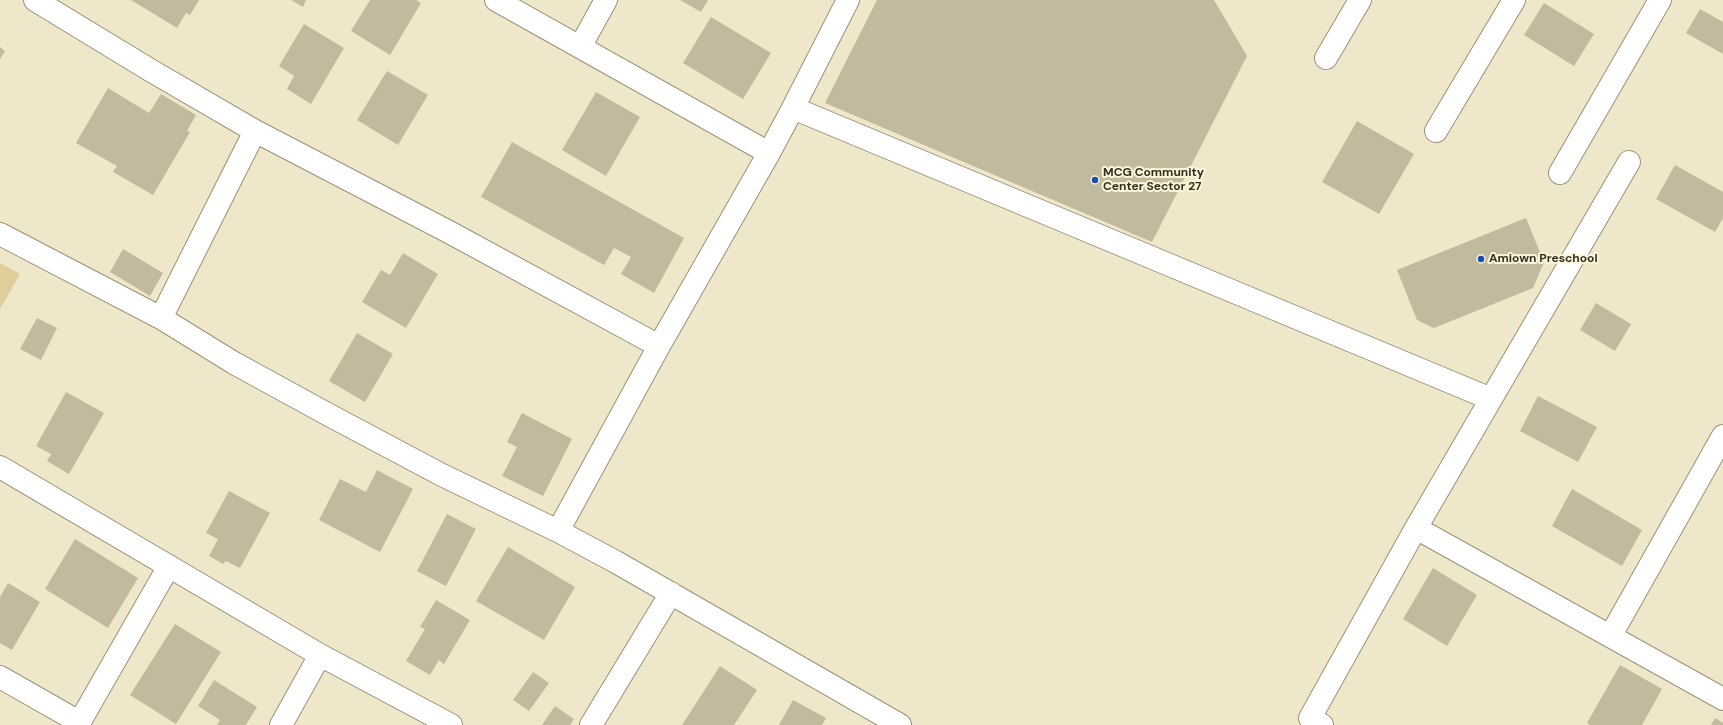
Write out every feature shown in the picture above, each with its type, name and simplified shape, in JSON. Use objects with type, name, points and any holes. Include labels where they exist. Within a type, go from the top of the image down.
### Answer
[{"type":"street","points":[[35,0],[150,70],[255,130],[449,232],[659,346]]},
{"type":"street","points":[[496,0],[769,153]]},
{"type":"street","points":[[580,47],[606,0]]},
{"type":"street","points":[[558,531],[659,346],[794,108],[848,0]]},
{"type":"street","points":[[1326,58],[1360,0]]},
{"type":"street","points":[[1436,131],[1514,0]]},
{"type":"street","points":[[1560,173],[1660,0]]},
{"type":"street","points":[[794,108],[1491,399]]},
{"type":"street","points":[[161,318],[255,130]]},
{"type":"street","points":[[1313,723],[1416,528],[1629,162]]},
{"type":"street","points":[[0,234],[161,318],[234,363],[442,475],[558,531],[671,593],[900,725]]},
{"type":"street","points":[[1611,635],[1723,436]]},
{"type":"street","points":[[0,467],[320,655],[451,725]]},
{"type":"street","points":[[1416,528],[1611,635],[1723,699]]},
{"type":"street","points":[[0,677],[78,724],[170,566]]},
{"type":"street","points":[[591,725],[671,593]]},
{"type":"street","points":[[281,725],[320,655]]},
{"type":"shaded area","points":[[0,263],[20,274],[0,309]]},
{"type":"building","points":[[131,0],[199,0],[190,15],[186,13],[177,28]]},
{"type":"building","points":[[291,0],[306,0],[303,7]]},
{"type":"building","points":[[370,0],[416,0],[421,3],[390,55],[351,31]]},
{"type":"building","points":[[680,0],[708,0],[701,12]]},
{"type":"building","name":"MCG Community Center Sector 27","points":[[877,0],[1214,0],[1247,56],[1152,242],[825,103]]},
{"type":"building","points":[[1544,3],[1594,34],[1574,66],[1524,35]]},
{"type":"building","points":[[1700,9],[1723,22],[1723,54],[1686,33]]},
{"type":"building","points":[[711,17],[771,53],[743,99],[683,63]]},
{"type":"building","points":[[304,24],[344,48],[311,104],[287,89],[294,76],[279,66]]},
{"type":"building","points":[[0,47],[5,51],[0,59]]},
{"type":"building","points":[[387,71],[428,95],[398,145],[357,120]]},
{"type":"building","points":[[108,88],[149,113],[161,94],[196,115],[187,131],[190,132],[153,195],[113,172],[117,166],[76,143]]},
{"type":"building","points":[[596,92],[640,117],[606,176],[562,150]]},
{"type":"building","points":[[1357,121],[1414,154],[1379,214],[1322,182]]},
{"type":"building","points":[[512,142],[684,238],[654,293],[621,274],[631,257],[614,248],[604,265],[481,197]]},
{"type":"building","points":[[1675,165],[1723,192],[1723,218],[1715,232],[1656,199]]},
{"type":"building","points":[[1526,218],[1544,262],[1533,288],[1434,328],[1417,320],[1397,270]]},
{"type":"building","points":[[123,249],[163,273],[150,296],[110,272]]},
{"type":"building","points":[[403,253],[438,274],[406,328],[362,302],[381,270],[390,275]]},
{"type":"building","points":[[1596,303],[1631,324],[1615,351],[1580,330]]},
{"type":"building","points":[[37,318],[57,328],[41,360],[20,349]]},
{"type":"building","points":[[357,333],[393,354],[365,402],[329,381]]},
{"type":"building","points":[[66,392],[104,413],[69,474],[47,461],[51,454],[36,446]]},
{"type":"building","points":[[1538,396],[1597,427],[1578,462],[1520,431]]},
{"type":"building","points":[[522,413],[572,439],[543,496],[502,476],[517,447],[507,442]]},
{"type":"building","points":[[377,470],[413,489],[380,552],[319,520],[340,479],[366,492]]},
{"type":"building","points":[[1572,489],[1642,530],[1622,566],[1552,526]]},
{"type":"building","points":[[229,491],[270,513],[240,568],[226,561],[223,564],[209,556],[218,539],[206,533]]},
{"type":"building","points":[[447,514],[476,529],[446,586],[417,571]]},
{"type":"building","points":[[75,539],[138,578],[108,628],[45,589]]},
{"type":"building","points":[[508,547],[575,587],[544,640],[476,601]]},
{"type":"building","points":[[1433,568],[1477,595],[1447,646],[1403,619]]},
{"type":"building","points":[[8,583],[40,602],[12,650],[0,643],[0,597]]},
{"type":"building","points":[[436,600],[470,620],[444,664],[439,660],[430,675],[406,661],[425,629],[420,627]]},
{"type":"building","points":[[175,624],[221,652],[176,724],[130,695]]},
{"type":"building","points":[[1620,665],[1662,689],[1642,725],[1590,725],[1587,723]]},
{"type":"building","points":[[720,666],[757,690],[734,725],[682,725]]},
{"type":"building","points":[[533,672],[549,683],[529,711],[513,700]]},
{"type":"building","points":[[214,680],[257,707],[246,725],[217,725],[220,720],[198,706]]},
{"type":"building","points":[[793,700],[826,718],[822,725],[779,725]]},
{"type":"building","points":[[555,706],[574,719],[570,725],[542,725]]},
{"type":"building","points":[[1715,718],[1723,723],[1723,725],[1711,725]]},
{"type":"place","name":"MCG Community Center Sector 27","points":[[1095,180]]},
{"type":"place","name":"Amiown Preschool","points":[[1481,259]]}]
